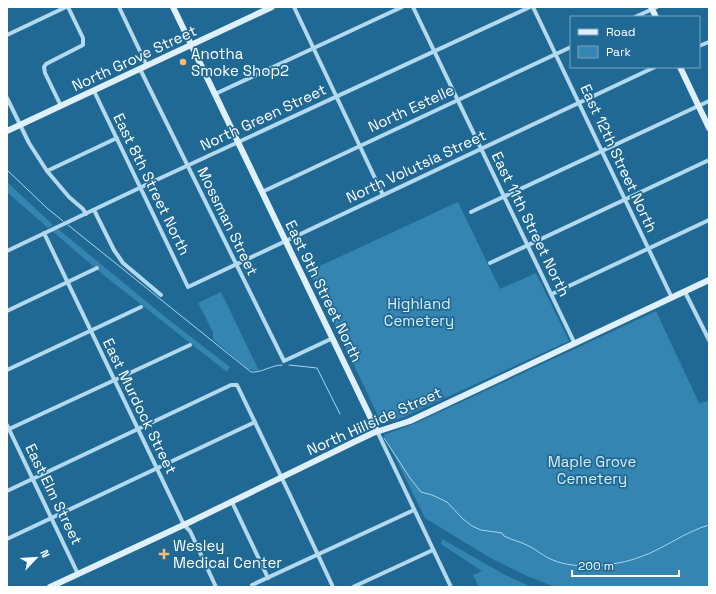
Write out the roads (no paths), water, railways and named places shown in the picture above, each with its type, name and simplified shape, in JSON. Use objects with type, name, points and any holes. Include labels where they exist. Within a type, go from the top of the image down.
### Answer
[{"type":"main road","name":"East 9th Street North","points":[[173,7],[377,431]]},
{"type":"main road","name":"North Grove Street","points":[[7,131],[272,7]]},
{"type":"main road","points":[[680,68],[709,128]]},
{"type":"main road","name":"North Hillside Street","points":[[50,587],[184,525],[377,431],[410,421],[709,280]]},
{"type":"street","points":[[7,35],[67,7],[83,38],[83,45],[46,64],[44,67],[61,106]]},
{"type":"street","points":[[119,7],[147,66]]},
{"type":"street","points":[[294,7],[383,195]]},
{"type":"street","points":[[215,94],[402,7]]},
{"type":"street","name":"East 11th Street North","points":[[413,7],[575,344]]},
{"type":"street","name":"North Green Street","points":[[7,251],[238,142],[532,7]]},
{"type":"street","name":"East 12th Street North","points":[[532,7],[556,54],[672,298]]},
{"type":"street","points":[[637,16],[653,8]]},
{"type":"street","name":"North Estelle","points":[[262,192],[359,145],[570,47]]},
{"type":"street","name":"North Volutsia Street","points":[[188,287],[653,68]]},
{"type":"street","name":"Mossman Street","points":[[140,69],[284,361],[333,338]]},
{"type":"street","name":"East 8th Street North","points":[[94,91],[188,287]]},
{"type":"street","points":[[7,98],[31,147],[47,171],[69,198],[83,209],[86,214]]},
{"type":"street","points":[[471,212],[709,101]]},
{"type":"street","points":[[47,171],[117,138]]},
{"type":"street","points":[[490,263],[709,160]]},
{"type":"street","points":[[94,210],[114,250],[123,264],[160,293]]},
{"type":"street","points":[[552,294],[709,220]]},
{"type":"street","name":"East Murdock Street","points":[[44,233],[184,525],[190,531],[216,587]]},
{"type":"street","points":[[7,311],[97,268]]},
{"type":"street","points":[[685,292],[709,340]]},
{"type":"street","points":[[7,370],[141,307]]},
{"type":"street","points":[[8,428],[190,345]]},
{"type":"street","points":[[7,491],[231,385],[236,384],[333,587]]},
{"type":"street","points":[[7,539],[255,422]]},
{"type":"street","name":"East Elm Street","points":[[8,428],[78,574]]},
{"type":"street","name":"East 9th Street North","points":[[377,431],[451,587]]},
{"type":"street","points":[[232,502],[268,578]]},
{"type":"street","points":[[252,585],[414,510]]},
{"type":"street","points":[[353,587],[433,550]]},
{"type":"waterway","points":[[7,170],[48,209],[63,221]]},
{"type":"waterway","points":[[68,225],[251,372],[282,365]]},
{"type":"waterway","points":[[289,365],[317,368],[340,414]]},
{"type":"waterway","points":[[384,438],[421,492],[447,502],[472,526],[481,530],[502,533],[504,536],[529,546],[547,557],[562,563],[584,566],[620,563],[649,554],[691,532],[709,525]]},
{"type":"place","name":"Anotha Smoke Shop2","points":[[183,62]]},
{"type":"place","name":"Wesley Medical Center","points":[[164,554]]},
{"type":"park label","name":"Highland Cemetery","points":[[419,312]]},
{"type":"park label","name":"Maple Grove Cemetery","points":[[592,470]]}]
